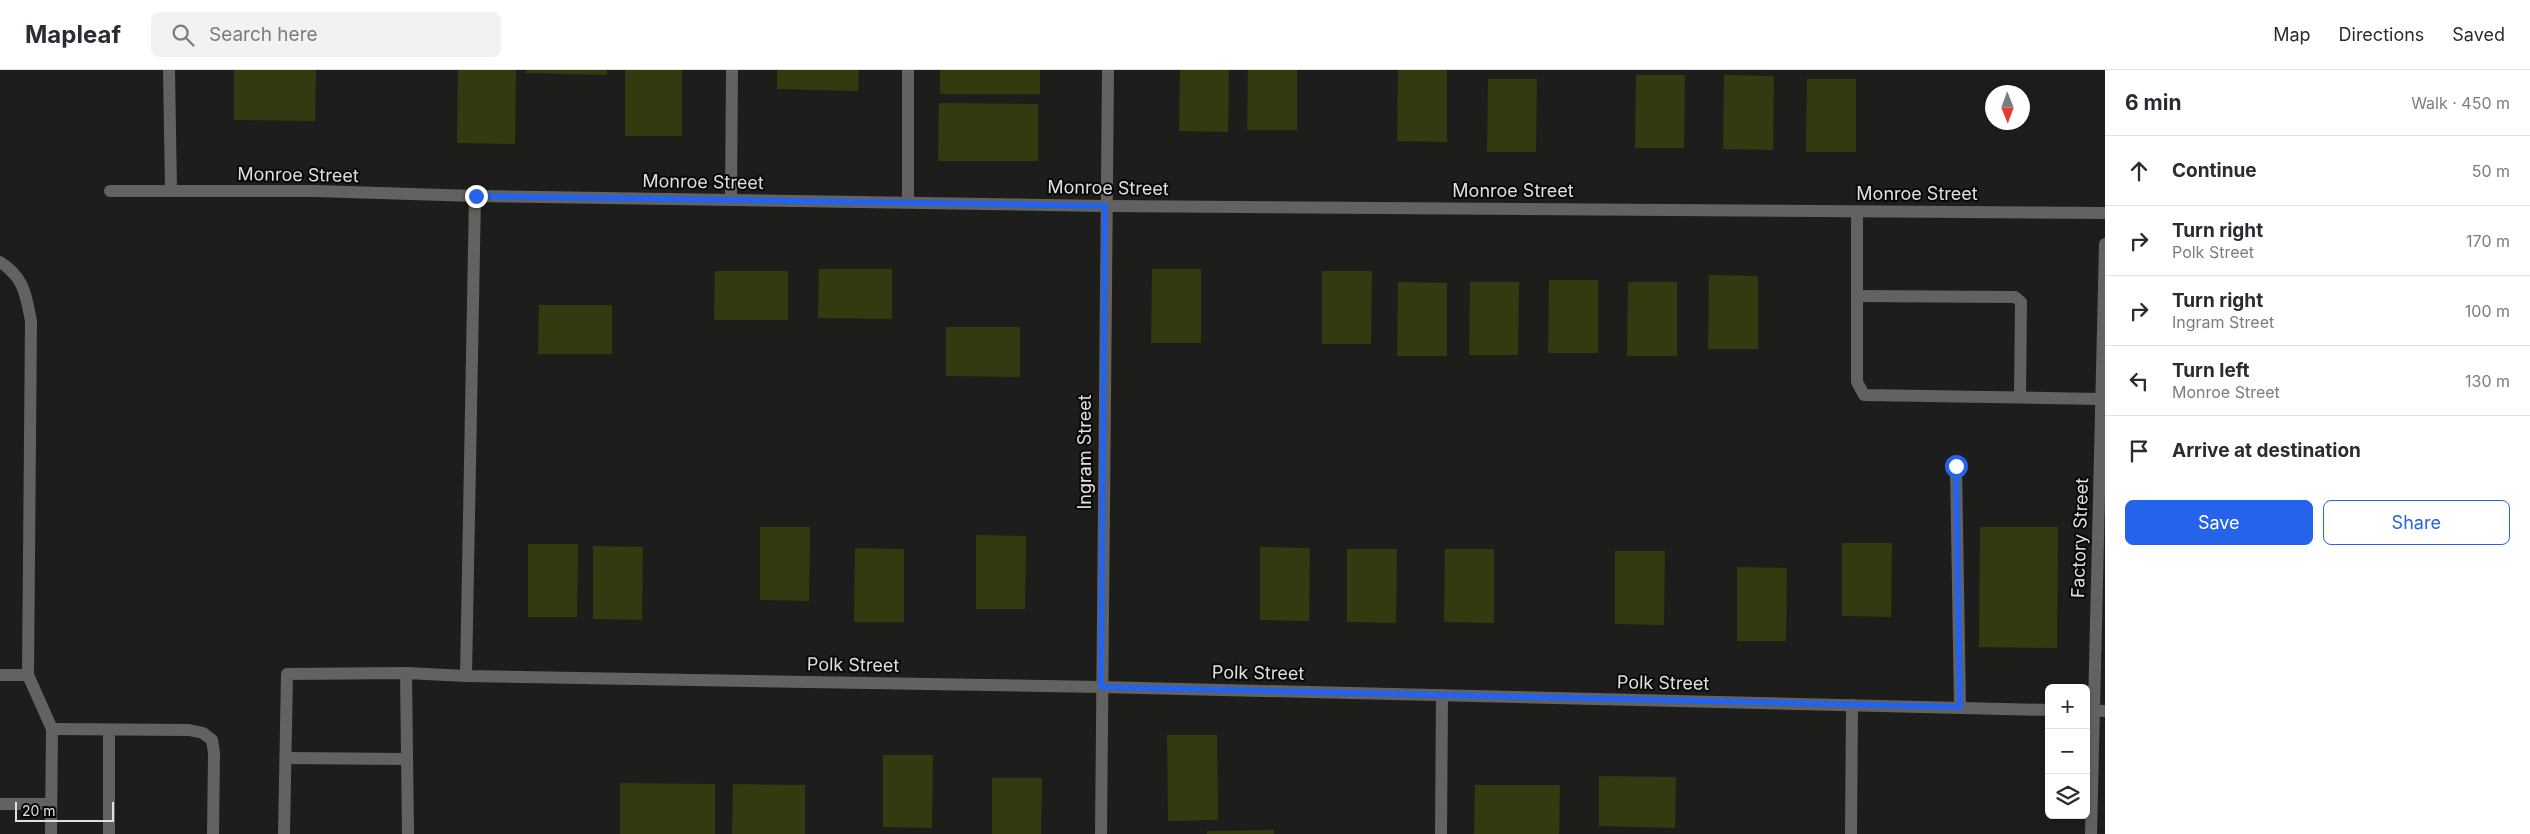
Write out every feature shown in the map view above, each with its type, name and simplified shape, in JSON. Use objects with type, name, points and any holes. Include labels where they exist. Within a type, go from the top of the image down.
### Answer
[{"type":"street","points":[[169,70],[172,190]]},
{"type":"street","points":[[731,200],[732,70]]},
{"type":"street","points":[[908,70],[908,202]]},
{"type":"street","name":"Ingram Street","points":[[1101,834],[1105,206],[1108,70]]},
{"type":"street","name":"Monroe Street","points":[[110,191],[172,190],[1105,206],[2105,213]]},
{"type":"street","points":[[466,676],[476,196]]},
{"type":"street","points":[[1857,212],[1856,382],[1864,395],[2101,399]]},
{"type":"street","name":"Factory Street","points":[[2091,834],[2105,244]]},
{"type":"street","points":[[0,262],[13,270],[26,292],[31,321],[28,675],[52,729],[51,834]]},
{"type":"street","points":[[1857,296],[2015,297],[2022,302],[2020,397]]},
{"type":"street","points":[[1956,466],[1960,707]]},
{"type":"street","points":[[406,673],[408,834]]},
{"type":"street","name":"Polk Street","points":[[286,758],[287,674],[406,673],[466,676],[1101,687],[2045,710]]},
{"type":"street","points":[[0,675],[28,675]]},
{"type":"street","points":[[1441,834],[1442,695]]},
{"type":"street","points":[[1851,834],[1852,705]]},
{"type":"street","points":[[52,729],[190,730],[204,733],[212,740],[214,753],[213,834]]},
{"type":"street","points":[[108,834],[110,730]]},
{"type":"street","points":[[284,834],[286,758],[407,759]]},
{"type":"street","points":[[0,804],[51,804]]},
{"type":"building","points":[[234,70],[316,70],[315,121],[234,120]]},
{"type":"building","points":[[458,70],[516,70],[515,144],[457,143]]},
{"type":"building","points":[[526,70],[607,70],[607,75],[525,73]]},
{"type":"building","points":[[625,70],[682,70],[682,136],[625,136]]},
{"type":"building","points":[[777,70],[859,70],[858,91],[777,89]]},
{"type":"building","points":[[940,70],[1040,70],[1040,94],[940,94]]},
{"type":"building","points":[[1180,70],[1229,70],[1228,132],[1179,131]]},
{"type":"building","points":[[1248,70],[1297,70],[1297,130],[1247,130]]},
{"type":"building","points":[[1398,70],[1447,70],[1447,142],[1397,141]]},
{"type":"building","points":[[1636,75],[1685,75],[1684,148],[1635,148]]},
{"type":"building","points":[[1724,75],[1774,76],[1773,150],[1723,149]]},
{"type":"building","points":[[1488,79],[1537,79],[1536,152],[1487,152]]},
{"type":"building","points":[[1807,79],[1856,79],[1856,152],[1806,152]]},
{"type":"building","points":[[939,103],[1038,104],[1038,161],[938,161]]},
{"type":"building","points":[[819,269],[892,269],[892,319],[818,318]]},
{"type":"building","points":[[1152,269],[1201,269],[1201,343],[1151,343]]},
{"type":"building","points":[[715,271],[788,271],[788,320],[714,320]]},
{"type":"building","points":[[1322,271],[1372,271],[1371,344],[1322,344]]},
{"type":"building","points":[[1709,275],[1758,276],[1758,349],[1708,349]]},
{"type":"building","points":[[1549,280],[1598,280],[1598,353],[1548,353]]},
{"type":"building","points":[[1398,282],[1447,283],[1447,356],[1397,356]]},
{"type":"building","points":[[1470,282],[1519,282],[1518,355],[1469,355]]},
{"type":"building","points":[[1628,282],[1677,282],[1677,356],[1627,356]]},
{"type":"building","points":[[539,305],[612,305],[612,354],[538,354]]},
{"type":"building","points":[[946,327],[1020,327],[1020,377],[946,376]]},
{"type":"building","points":[[760,527],[810,527],[809,601],[760,600]]},
{"type":"building","points":[[1980,527],[2058,527],[2057,648],[1979,647]]},
{"type":"building","points":[[976,535],[1026,536],[1025,609],[976,609]]},
{"type":"building","points":[[1842,543],[1892,543],[1891,617],[1842,616]]},
{"type":"building","points":[[528,544],[578,544],[577,617],[528,617]]},
{"type":"building","points":[[593,546],[643,547],[642,620],[593,619]]},
{"type":"building","points":[[1260,547],[1310,548],[1309,621],[1260,620]]},
{"type":"building","points":[[855,548],[904,549],[904,622],[854,622]]},
{"type":"building","points":[[1347,549],[1397,549],[1396,623],[1347,622]]},
{"type":"building","points":[[1445,549],[1494,549],[1494,623],[1444,622]]},
{"type":"building","points":[[1615,551],[1665,551],[1664,625],[1615,624]]},
{"type":"building","points":[[1737,567],[1787,568],[1786,641],[1737,641]]},
{"type":"building","points":[[1167,735],[1217,735],[1218,820],[1168,821]]},
{"type":"building","points":[[883,755],[933,755],[932,828],[883,827]]},
{"type":"building","points":[[1599,776],[1676,777],[1675,828],[1599,826]]},
{"type":"building","points":[[992,778],[1042,778],[1041,834],[992,834]]},
{"type":"building","points":[[620,783],[715,784],[715,834],[620,834]]},
{"type":"building","points":[[733,784],[805,785],[805,834],[732,834]]},
{"type":"building","points":[[1475,785],[1560,785],[1559,834],[1474,834]]},
{"type":"building","points":[[1274,830],[1274,834],[1207,834],[1207,831]]},
{"type":"route","points":[[476,196],[1105,206],[1101,687],[1960,707],[1956,466]]}]
